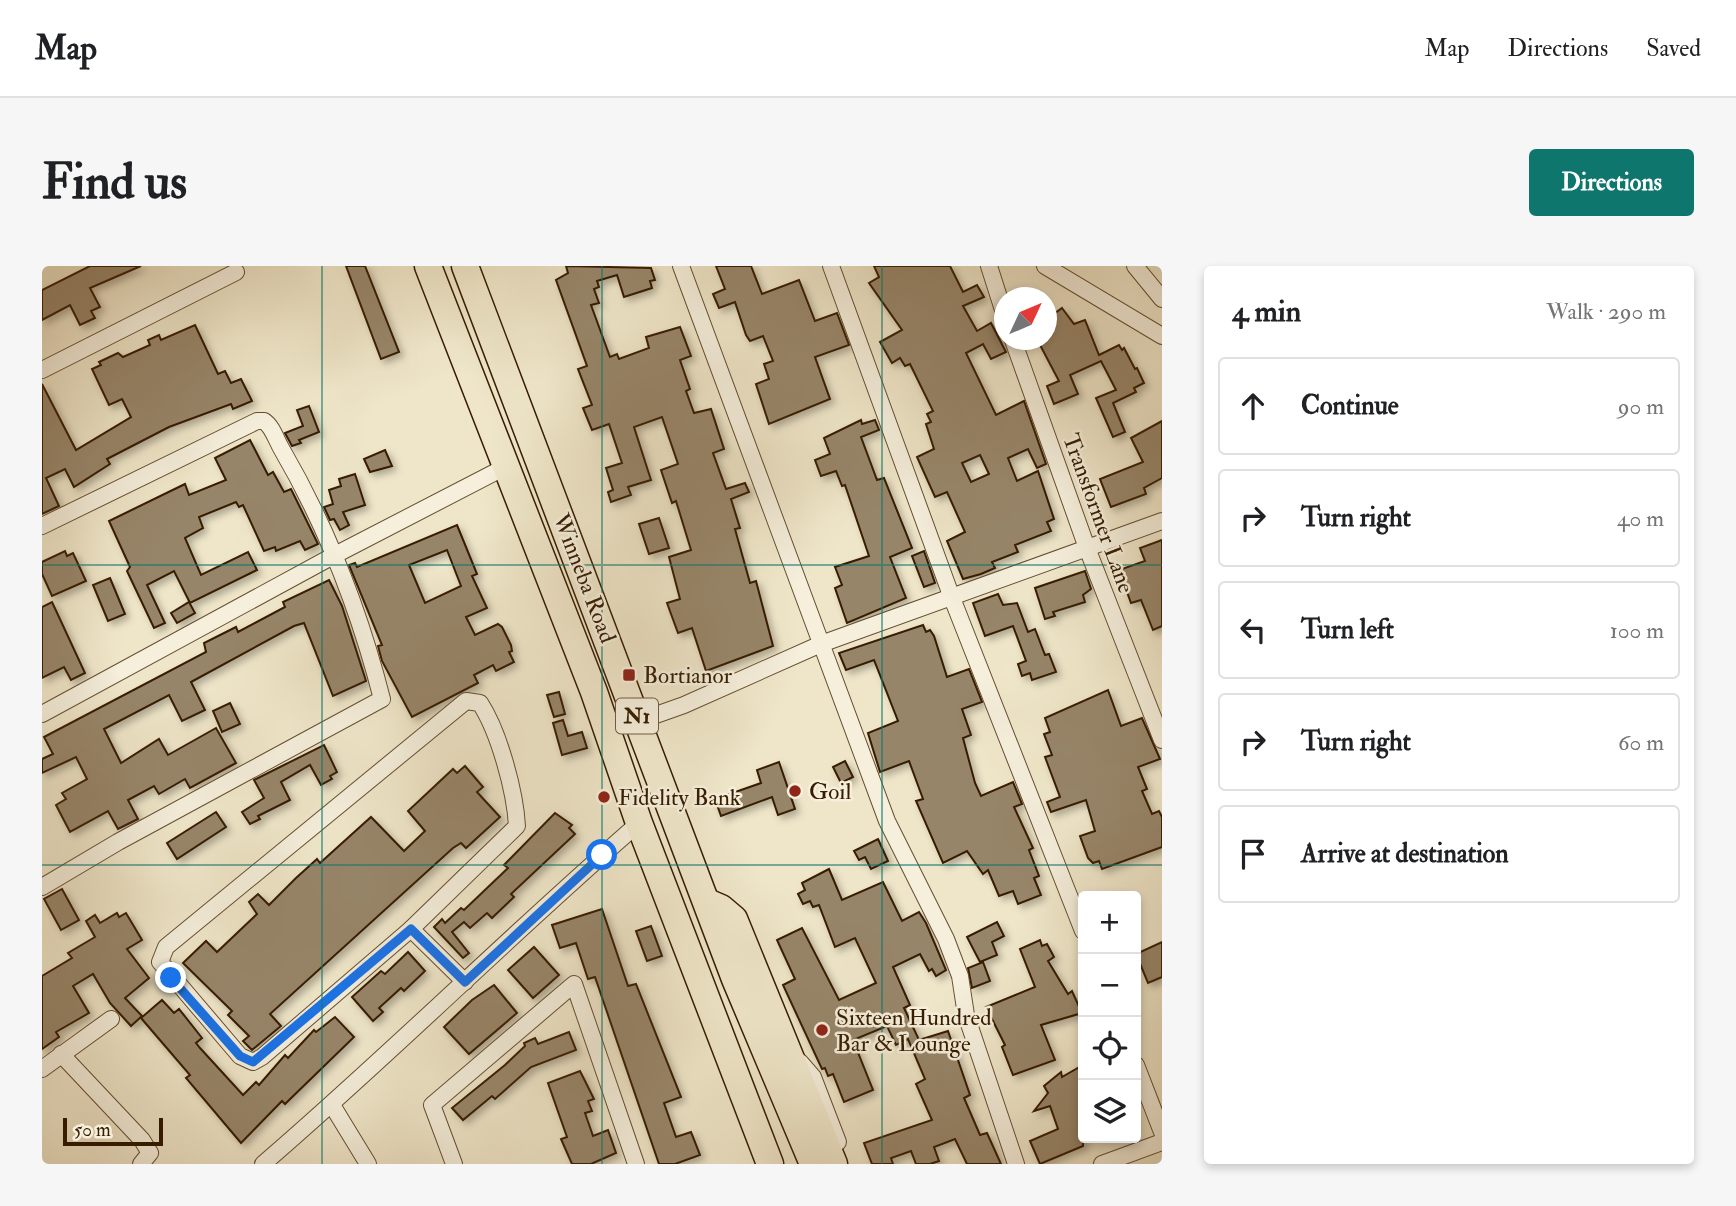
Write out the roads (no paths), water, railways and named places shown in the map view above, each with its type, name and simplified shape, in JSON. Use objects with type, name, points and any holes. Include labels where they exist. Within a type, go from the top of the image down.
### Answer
[{"type":"highway","name":"Winneba Road","points":[[428,266],[594,692],[639,823],[770,1164]]},
{"type":"highway","name":"Winneba Road","points":[[465,266],[735,979],[813,1164]]},
{"type":"highway","points":[[707,902],[721,908],[734,919],[834,1164]]},
{"type":"highway","points":[[723,1044],[752,1164]]},
{"type":"street","points":[[681,266],[887,821],[960,976],[966,1015],[1016,1164]]},
{"type":"street","points":[[831,266],[952,598],[1078,918]]},
{"type":"street","points":[[989,266],[996,287]]},
{"type":"street","points":[[1045,266],[1162,337]]},
{"type":"street","points":[[1135,266],[1162,299]]},
{"type":"street","points":[[42,370],[236,272]]},
{"type":"street","name":"Transformer Lane","points":[[1017,350],[1087,548],[1162,740]]},
{"type":"street","points":[[42,526],[257,421],[264,421],[306,490],[374,667],[382,699],[42,887]]},
{"type":"street","points":[[42,714],[333,556],[507,466]]},
{"type":"street","points":[[639,720],[684,705],[821,644],[1162,522]]},
{"type":"street","points":[[466,701],[480,703],[489,718],[505,768],[516,806],[517,826],[411,929],[253,1062],[240,1056],[160,962],[166,947],[466,701]]},
{"type":"street","points":[[263,1164],[332,1105],[546,904],[639,823]]},
{"type":"street","points":[[411,929],[465,982]]},
{"type":"street","points":[[454,1164],[432,1105],[574,984],[636,1164]]},
{"type":"street","points":[[42,1069],[111,1019]]},
{"type":"street","points":[[787,1049],[813,1077],[846,1164]]},
{"type":"street","points":[[61,1054],[142,1140],[150,1153],[141,1164]]},
{"type":"street","points":[[1141,1078],[1162,1132]]},
{"type":"street","points":[[332,1105],[368,1164]]},
{"type":"street","points":[[1102,1164],[1162,1142]]},
{"type":"place","name":"Bortianor","points":[[629,675]]},
{"type":"place","name":"Goil","points":[[795,791]]},
{"type":"place","name":"Fidelity Bank","points":[[604,797]]},
{"type":"place","name":"Sixteen Hundred Bar & Lounge","points":[[822,1030]]}]
